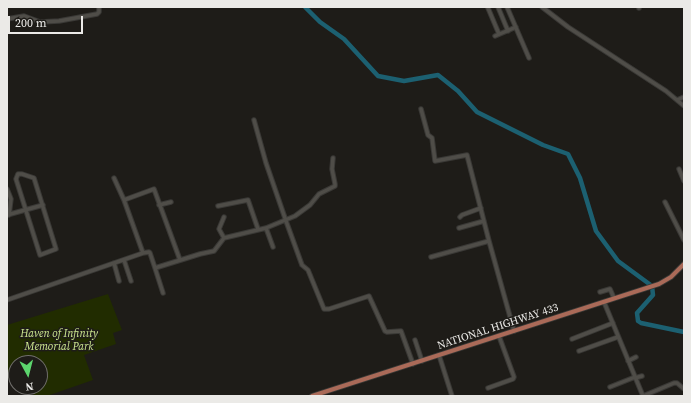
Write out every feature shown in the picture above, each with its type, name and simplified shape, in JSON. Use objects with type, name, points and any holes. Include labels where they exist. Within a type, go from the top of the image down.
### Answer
[{"type":"main road","name":"NATIONAL HIGHWAY 433","points":[[312,396],[660,284],[671,277],[684,264]]},
{"type":"street","points":[[7,19],[24,16],[37,22],[59,21],[97,14],[99,12],[99,7]]},
{"type":"street","points":[[498,7],[508,31]]},
{"type":"street","points":[[507,7],[529,58]]},
{"type":"street","points":[[542,7],[568,27],[659,86],[684,106]]},
{"type":"street","points":[[488,8],[499,34]]},
{"type":"street","points":[[495,36],[516,27]]},
{"type":"street","points":[[677,100],[684,97]]},
{"type":"street","points":[[421,109],[428,135],[432,138],[435,161],[467,155],[514,331]]},
{"type":"street","points":[[254,120],[266,163],[302,265],[308,270],[324,309],[329,309],[368,296],[385,331],[401,331],[413,364]]},
{"type":"street","points":[[155,268],[214,251],[224,238],[266,228],[296,216],[310,205],[319,194],[335,186],[336,184],[332,169],[333,158]]},
{"type":"street","points":[[679,169],[684,181]]},
{"type":"street","points":[[18,174],[34,177],[43,205],[56,249],[40,255],[25,211],[16,178],[18,174]]},
{"type":"street","points":[[114,178],[124,200],[143,254]]},
{"type":"street","points":[[7,189],[11,199],[8,215],[43,205]]},
{"type":"street","points":[[124,200],[154,189],[180,260]]},
{"type":"street","points":[[218,206],[248,200],[258,229]]},
{"type":"street","points":[[159,205],[171,202]]},
{"type":"street","points":[[665,202],[684,240]]},
{"type":"street","points":[[460,217],[481,208]]},
{"type":"street","points":[[224,217],[219,229],[224,238]]},
{"type":"street","points":[[459,228],[484,221]]},
{"type":"street","points":[[266,228],[273,247]]},
{"type":"street","points":[[431,257],[489,241]]},
{"type":"street","points":[[7,300],[148,252],[150,253],[163,293]]},
{"type":"street","points":[[124,260],[131,281]]},
{"type":"street","points":[[114,263],[120,282]]},
{"type":"street","points":[[600,292],[609,289],[614,298]]},
{"type":"street","points":[[604,302],[643,396],[674,384],[677,384],[684,389]]},
{"type":"street","points":[[572,339],[612,323]]},
{"type":"street","points":[[488,388],[513,379],[514,377],[499,336]]},
{"type":"street","points":[[579,351],[618,337]]},
{"type":"street","points":[[415,340],[422,361]]},
{"type":"street","points":[[439,355],[452,396]]},
{"type":"street","points":[[628,361],[636,357]]},
{"type":"street","points":[[610,387],[642,376]]},
{"type":"green space","name":"Haven of Infinity Memorial Park","points":[[108,294],[122,330],[113,333],[116,344],[84,355],[93,380],[47,396],[34,396],[48,395],[48,355],[8,355],[7,379],[7,325]]},
{"type":"waterway","points":[[305,7],[320,22],[344,39],[378,76],[404,81],[438,75],[458,91],[477,112],[543,145],[568,154],[580,178],[596,231],[618,261],[652,286],[653,295],[637,313],[638,321],[641,323],[684,332]]}]
